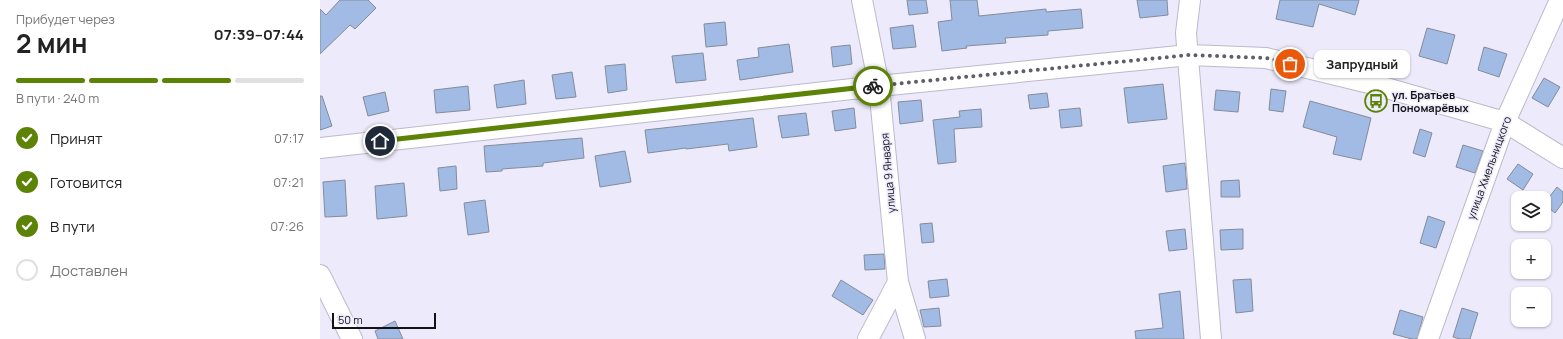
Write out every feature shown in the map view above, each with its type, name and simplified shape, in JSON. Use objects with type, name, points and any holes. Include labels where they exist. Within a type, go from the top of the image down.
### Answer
[{"type":"street","name":"улица 9 Января","points":[[862,0],[879,86],[898,282],[915,339]]},
{"type":"street","points":[[1190,0],[1186,33],[1212,339]]},
{"type":"street","name":"улица Хмельницкого","points":[[1428,339],[1505,122],[1560,0]]},
{"type":"street","points":[[320,148],[879,86],[1189,55],[1271,60],[1369,83],[1505,122],[1563,158]]},
{"type":"street","points":[[320,275],[352,339]]},
{"type":"street","points":[[868,339],[898,282]]},
{"type":"building","points":[[340,0],[368,0],[376,8],[355,29],[350,25],[320,54],[320,9],[326,15]]},
{"type":"building","points":[[907,0],[926,0],[928,13],[909,15]]},
{"type":"building","points":[[950,0],[977,0],[979,16],[1046,9],[1046,12],[1081,9],[1083,28],[1048,31],[1048,35],[1005,38],[1006,43],[966,46],[967,48],[942,51],[938,22],[952,20]]},
{"type":"building","points":[[1137,0],[1167,0],[1168,15],[1140,18]]},
{"type":"building","points":[[1280,0],[1359,0],[1355,15],[1319,4],[1313,27],[1276,19]]},
{"type":"building","points":[[725,22],[727,45],[706,47],[704,24]]},
{"type":"building","points":[[913,25],[916,47],[893,49],[890,28]]},
{"type":"building","points":[[1427,28],[1455,35],[1447,64],[1419,56]]},
{"type":"building","points":[[789,44],[793,72],[740,80],[737,60],[759,57],[758,48]]},
{"type":"building","points":[[850,45],[852,64],[833,67],[831,47]]},
{"type":"building","points":[[1484,47],[1507,54],[1499,77],[1478,70]]},
{"type":"building","points":[[703,53],[706,80],[676,83],[672,56]]},
{"type":"building","points":[[625,64],[627,90],[608,93],[605,66]]},
{"type":"building","points":[[572,72],[576,97],[556,99],[552,75]]},
{"type":"building","points":[[1544,78],[1560,87],[1548,107],[1532,98]]},
{"type":"building","points":[[524,80],[526,104],[497,108],[494,85]]},
{"type":"building","points":[[1163,84],[1167,119],[1128,123],[1124,88]]},
{"type":"building","points":[[468,86],[470,110],[436,113],[434,90]]},
{"type":"building","points":[[1271,89],[1286,91],[1283,112],[1269,110]]},
{"type":"building","points":[[1216,90],[1240,92],[1238,112],[1214,110]]},
{"type":"building","points":[[385,92],[389,111],[368,116],[363,97]]},
{"type":"building","points":[[1047,93],[1049,107],[1030,109],[1028,95]]},
{"type":"building","points":[[320,96],[322,96],[332,126],[320,130]]},
{"type":"building","points":[[921,100],[923,121],[900,124],[898,102]]},
{"type":"building","points":[[1310,101],[1371,118],[1361,160],[1333,154],[1337,137],[1303,127]]},
{"type":"building","points":[[854,108],[856,128],[835,131],[832,111]]},
{"type":"building","points":[[1080,108],[1082,126],[1061,128],[1059,110]]},
{"type":"building","points":[[981,109],[982,127],[954,129],[956,162],[938,164],[933,120],[960,117],[959,111]]},
{"type":"building","points":[[806,113],[809,135],[782,138],[778,116]]},
{"type":"building","points":[[753,118],[757,147],[729,151],[728,144],[648,153],[645,130]]},
{"type":"building","points":[[1420,129],[1432,133],[1425,157],[1413,153]]},
{"type":"building","points":[[582,138],[584,158],[543,163],[543,166],[502,169],[502,171],[486,172],[484,146]]},
{"type":"building","points":[[1463,145],[1483,151],[1475,173],[1456,167]]},
{"type":"building","points":[[625,151],[631,182],[600,187],[595,156]]},
{"type":"building","points":[[1185,163],[1187,189],[1166,192],[1163,166]]},
{"type":"building","points":[[1518,164],[1533,174],[1523,190],[1507,179]]},
{"type":"building","points":[[456,166],[457,189],[440,191],[438,168]]},
{"type":"building","points":[[345,180],[347,216],[325,217],[323,182]]},
{"type":"building","points":[[1239,180],[1240,197],[1221,197],[1221,181]]},
{"type":"building","points":[[404,183],[407,216],[377,219],[375,186]]},
{"type":"building","points":[[1557,187],[1563,192],[1563,202],[1555,213],[1551,210],[1551,195]]},
{"type":"building","points":[[485,200],[489,232],[468,235],[464,203]]},
{"type":"building","points":[[1428,216],[1445,222],[1436,248],[1420,243]]},
{"type":"building","points":[[932,223],[934,242],[922,243],[920,224]]},
{"type":"building","points":[[1185,229],[1187,249],[1169,251],[1166,231]]},
{"type":"building","points":[[1243,229],[1243,249],[1221,250],[1220,230]]},
{"type":"building","points":[[884,254],[885,269],[865,270],[864,255]]},
{"type":"building","points":[[947,279],[949,296],[930,298],[928,281]]},
{"type":"building","points":[[1251,279],[1253,311],[1236,313],[1233,280]]},
{"type":"building","points":[[841,280],[873,300],[863,315],[832,296]]},
{"type":"building","points":[[1180,291],[1184,339],[1136,339],[1135,331],[1163,328],[1159,294]]},
{"type":"building","points":[[939,308],[941,326],[924,327],[920,310]]},
{"type":"building","points":[[1462,308],[1478,313],[1470,339],[1453,337]]},
{"type":"building","points":[[1400,310],[1423,317],[1417,339],[1393,334]]},
{"type":"building","points":[[395,321],[403,339],[378,339],[375,331]]},
{"type":"way so far","points":[[873,86],[1189,55],[1266,58],[1290,64]]},
{"type":"place","name":"Запрудный","points":[[1290,64]]},
{"type":"place","name":"ул. Братьев Пономарёвых","points":[[1376,101]]},
{"type":"route","points":[[380,141],[873,86]]}]
